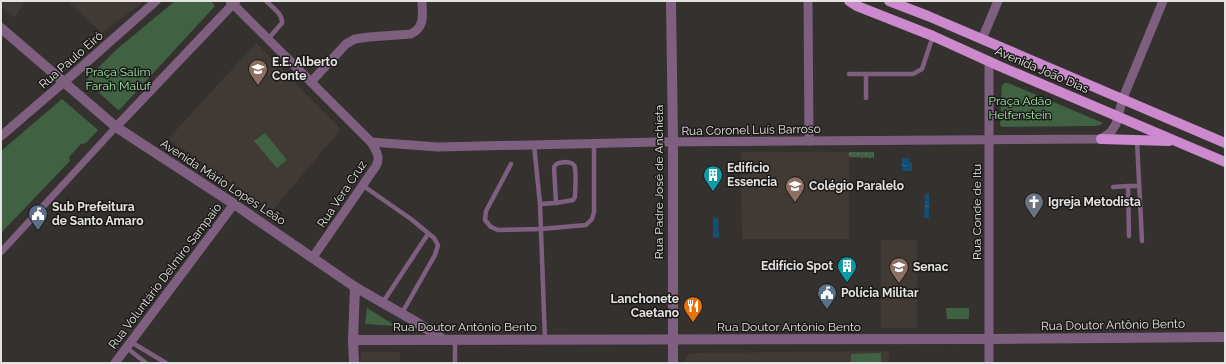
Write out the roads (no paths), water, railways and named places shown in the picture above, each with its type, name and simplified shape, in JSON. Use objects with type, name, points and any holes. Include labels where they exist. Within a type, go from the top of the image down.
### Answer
[{"type":"main road","name":"Avenida João Dias","points":[[849,1],[857,6],[933,36],[1225,162]]},
{"type":"main road","name":"Avenida João Dias","points":[[890,1],[1123,98],[1225,143]]},
{"type":"main road","points":[[1101,139],[1176,141]]},
{"type":"street","name":"Rua Paulo Eiró","points":[[1,136],[65,82],[156,1]]},
{"type":"street","points":[[311,82],[346,44],[351,41],[369,37],[411,34],[416,31],[420,28],[422,23],[422,1]]},
{"type":"street","name":"Rua Padre José de Anchieta","points":[[671,1],[673,142],[673,363]]},
{"type":"street","points":[[808,1],[809,141]]},
{"type":"street","points":[[982,39],[998,1]]},
{"type":"street","points":[[1101,139],[1108,135],[1114,128],[1123,98],[1163,1]]},
{"type":"street","points":[[1,252],[233,2],[371,142]]},
{"type":"street","name":"Avenida Mário Lopes Leão","points":[[1,28],[116,127],[234,204],[355,287],[402,313],[444,340]]},
{"type":"street","name":"Rua Conde de Itu","points":[[989,61],[990,363]]},
{"type":"street","name":"Rua Coronel Luís Barroso","points":[[371,142],[438,147],[673,142],[1101,139]]},
{"type":"street","name":"Rua Vera Cruz","points":[[313,257],[378,162],[378,154],[371,142]]},
{"type":"street","name":"Rua Voluntário Delmiro Sampaio","points":[[115,363],[234,204]]},
{"type":"street","points":[[354,363],[353,340],[355,287]]},
{"type":"street","name":"Rua Doutor Antônio Bento","points":[[353,340],[1225,337]]},
{"type":"lane","points":[[266,1],[283,20],[268,39]]},
{"type":"lane","points":[[849,74],[913,74],[918,72],[922,69],[933,36]]},
{"type":"lane","points":[[866,74],[866,98]]},
{"type":"lane","points":[[1137,141],[1142,241]]},
{"type":"lane","points":[[511,164],[486,210],[485,220],[490,226],[498,230],[541,229],[586,225],[592,219],[594,212],[594,144]]},
{"type":"lane","points":[[534,145],[540,204],[545,340]]},
{"type":"lane","points":[[540,204],[556,203],[569,202],[573,200],[575,197],[575,170],[574,164],[570,162],[559,163],[554,167],[556,203]]},
{"type":"lane","points":[[362,185],[411,219],[434,238],[438,245],[435,255],[402,313]]},
{"type":"lane","points":[[1128,186],[1129,236]]},
{"type":"lane","points":[[1113,187],[1139,186]]},
{"type":"lane","points":[[383,302],[428,234]]},
{"type":"lane","points":[[455,340],[455,363]]},
{"type":"lane","points":[[129,345],[152,354],[166,363]]},
{"type":"lane","points":[[129,345],[146,363],[152,354]]},
{"type":"water","points":[[902,158],[909,158],[909,162],[912,162],[912,171],[902,171]]},
{"type":"water","points":[[925,194],[929,194],[929,218],[924,218]]},
{"type":"water","points":[[718,217],[719,238],[713,238],[713,218]]},
{"type":"place","name":"E.E. Alberto Conte","points":[[258,86]]},
{"type":"place","name":"Edifício Essencia","points":[[713,192]]},
{"type":"place","name":"Colégio Paralelo","points":[[795,203]]},
{"type":"place","name":"Igreja Metodista","points":[[1034,219]]},
{"type":"place","name":"Sub Prefeitura de Santo Amaro","points":[[38,231]]},
{"type":"place","name":"Edifício Spot","points":[[847,283]]},
{"type":"place","name":"Senac","points":[[899,284]]},
{"type":"place","name":"Polícia Militar","points":[[827,310]]},
{"type":"place","name":"Lanchonete Caetano","points":[[693,323]]},
{"type":"park label","name":"Praça Salim Farah Maluf","points":[[118,79]]},
{"type":"park label","name":"Praça Adão Helfenstein","points":[[1020,108]]}]
